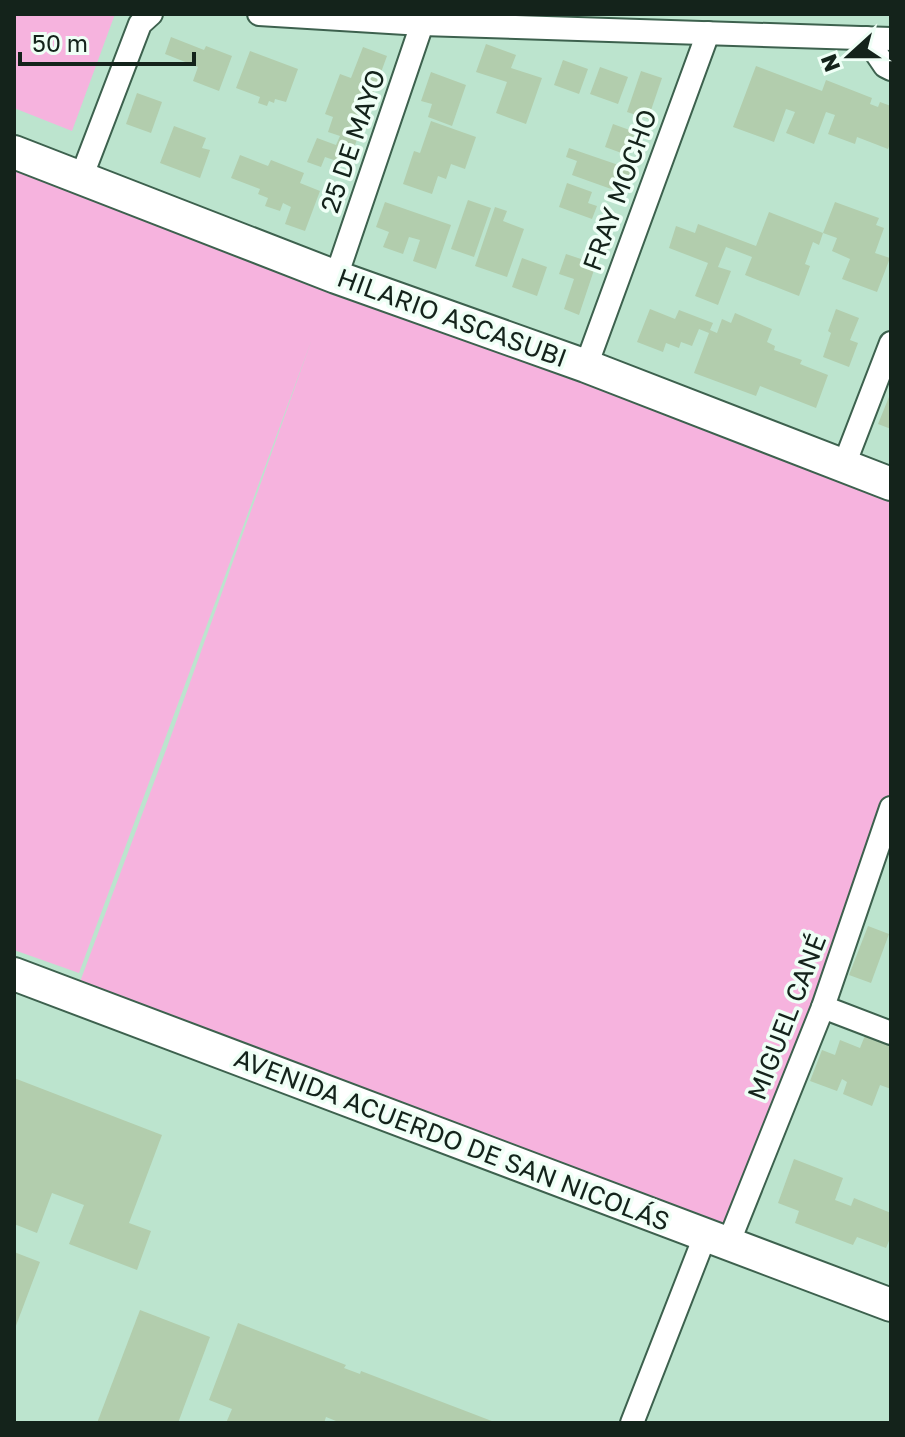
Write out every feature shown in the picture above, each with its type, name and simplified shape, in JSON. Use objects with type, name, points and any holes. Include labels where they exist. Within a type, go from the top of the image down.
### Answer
[{"type":"street","points":[[81,178],[140,24],[151,14]]},
{"type":"street","points":[[259,14],[422,24],[891,39]]},
{"type":"street","name":"25 DE MAYO","points":[[336,277],[422,24]]},
{"type":"street","name":"FRAY MOCHO","points":[[586,366],[708,33]]},
{"type":"street","points":[[866,38],[885,66],[891,69]]},
{"type":"street","name":"HILARIO ASCASUBI","points":[[14,152],[336,277],[586,366],[891,484]]},
{"type":"street","points":[[844,465],[891,343]]},
{"type":"street","name":"MIGUEL CANÉ","points":[[632,1423],[823,1007],[891,808]]},
{"type":"street","name":"AVENIDA ACUERDO DE SAN NICOLÁS","points":[[14,974],[891,1305]]},
{"type":"street","points":[[823,1007],[891,1033]]},
{"type":"shaded area","points":[[14,14],[115,14],[72,131],[14,108]]},
{"type":"shaded area","points":[[21,158],[891,484],[891,808],[728,1244],[74,998],[312,339],[79,973],[14,950],[14,176]]},
{"type":"building","points":[[171,37],[204,50],[206,46],[232,56],[219,91],[193,81],[198,67],[165,54]]},
{"type":"building","points":[[486,44],[516,55],[511,68],[542,78],[526,124],[496,113],[507,82],[476,72]]},
{"type":"building","points":[[363,47],[387,56],[369,105],[364,103],[356,126],[361,128],[348,165],[325,157],[321,167],[307,162],[317,138],[336,145],[340,136],[328,132],[333,117],[325,114],[340,74],[351,78]]},
{"type":"building","points":[[250,51],[298,69],[286,102],[275,99],[274,103],[269,101],[267,106],[258,103],[260,97],[236,88]]},
{"type":"building","points":[[563,60],[588,69],[579,94],[554,85]]},
{"type":"building","points":[[756,66],[822,91],[826,80],[872,98],[870,104],[878,107],[880,102],[891,106],[891,141],[888,149],[857,137],[855,144],[828,134],[835,115],[826,112],[814,144],[786,133],[795,112],[786,109],[774,142],[733,127]]},
{"type":"building","points":[[600,67],[628,77],[618,104],[590,94]]},
{"type":"building","points":[[641,71],[662,78],[648,119],[627,112]]},
{"type":"building","points":[[431,72],[466,85],[452,126],[428,117],[432,104],[421,101]]},
{"type":"building","points":[[137,93],[162,102],[151,133],[126,124]]},
{"type":"building","points":[[431,121],[476,137],[465,169],[451,164],[446,179],[438,176],[432,194],[403,184],[414,151],[420,153]]},
{"type":"building","points":[[613,124],[635,132],[627,155],[605,147]]},
{"type":"building","points":[[174,126],[206,138],[202,148],[210,150],[200,178],[160,163]]},
{"type":"building","points":[[569,148],[633,170],[625,194],[572,175],[577,161],[566,157]]},
{"type":"building","points":[[240,155],[268,166],[271,160],[304,173],[300,183],[320,191],[305,231],[285,224],[291,207],[283,203],[280,211],[265,206],[268,198],[258,194],[260,189],[231,178]]},
{"type":"building","points":[[567,183],[592,192],[588,203],[597,206],[592,219],[559,207]]},
{"type":"building","points":[[468,200],[491,208],[474,257],[451,249]]},
{"type":"building","points":[[385,202],[451,225],[436,269],[413,261],[420,240],[409,237],[403,254],[383,247],[389,232],[376,227]]},
{"type":"building","points":[[835,202],[879,218],[876,225],[884,228],[875,253],[890,258],[877,292],[842,279],[850,259],[832,251],[837,238],[823,233]]},
{"type":"building","points":[[495,207],[507,211],[503,221],[524,229],[507,277],[475,266]]},
{"type":"building","points":[[769,212],[823,233],[819,245],[813,242],[805,264],[810,266],[799,296],[745,275],[752,257],[726,247],[718,267],[731,271],[718,305],[695,296],[708,263],[669,248],[676,226],[695,233],[698,224],[756,246]]},
{"type":"building","points":[[566,254],[596,264],[579,315],[564,309],[574,279],[559,274]]},
{"type":"building","points":[[522,258],[547,267],[537,296],[512,287]]},
{"type":"building","points":[[650,309],[675,319],[679,310],[713,323],[710,330],[717,333],[722,319],[731,323],[735,313],[772,329],[767,342],[775,346],[774,350],[802,360],[800,364],[828,375],[816,408],[760,386],[756,396],[694,373],[709,333],[699,329],[692,346],[681,342],[679,348],[666,343],[663,352],[637,342]]},
{"type":"building","points":[[836,309],[859,318],[850,340],[858,343],[849,367],[823,357]]},
{"type":"building","points":[[891,397],[891,429],[878,424]]},
{"type":"building","points":[[868,926],[889,934],[871,983],[849,975]]},
{"type":"building","points":[[866,1033],[891,1042],[891,1089],[880,1085],[872,1106],[843,1094],[847,1082],[842,1079],[837,1091],[810,1081],[822,1050],[835,1055],[840,1040],[860,1048]]},
{"type":"building","points":[[14,1078],[162,1135],[129,1223],[151,1231],[137,1270],[69,1244],[84,1205],[52,1193],[37,1233],[14,1224]]},
{"type":"building","points":[[794,1159],[843,1178],[835,1200],[851,1206],[854,1198],[891,1213],[891,1236],[886,1248],[857,1237],[853,1245],[795,1223],[799,1211],[778,1203]]},
{"type":"building","points":[[14,1252],[40,1262],[14,1331]]},
{"type":"building","points":[[140,1310],[210,1337],[178,1423],[97,1423]]},
{"type":"building","points":[[238,1323],[346,1365],[344,1368],[360,1374],[361,1371],[497,1423],[341,1423],[326,1417],[324,1423],[226,1423],[232,1409],[209,1400]]}]
